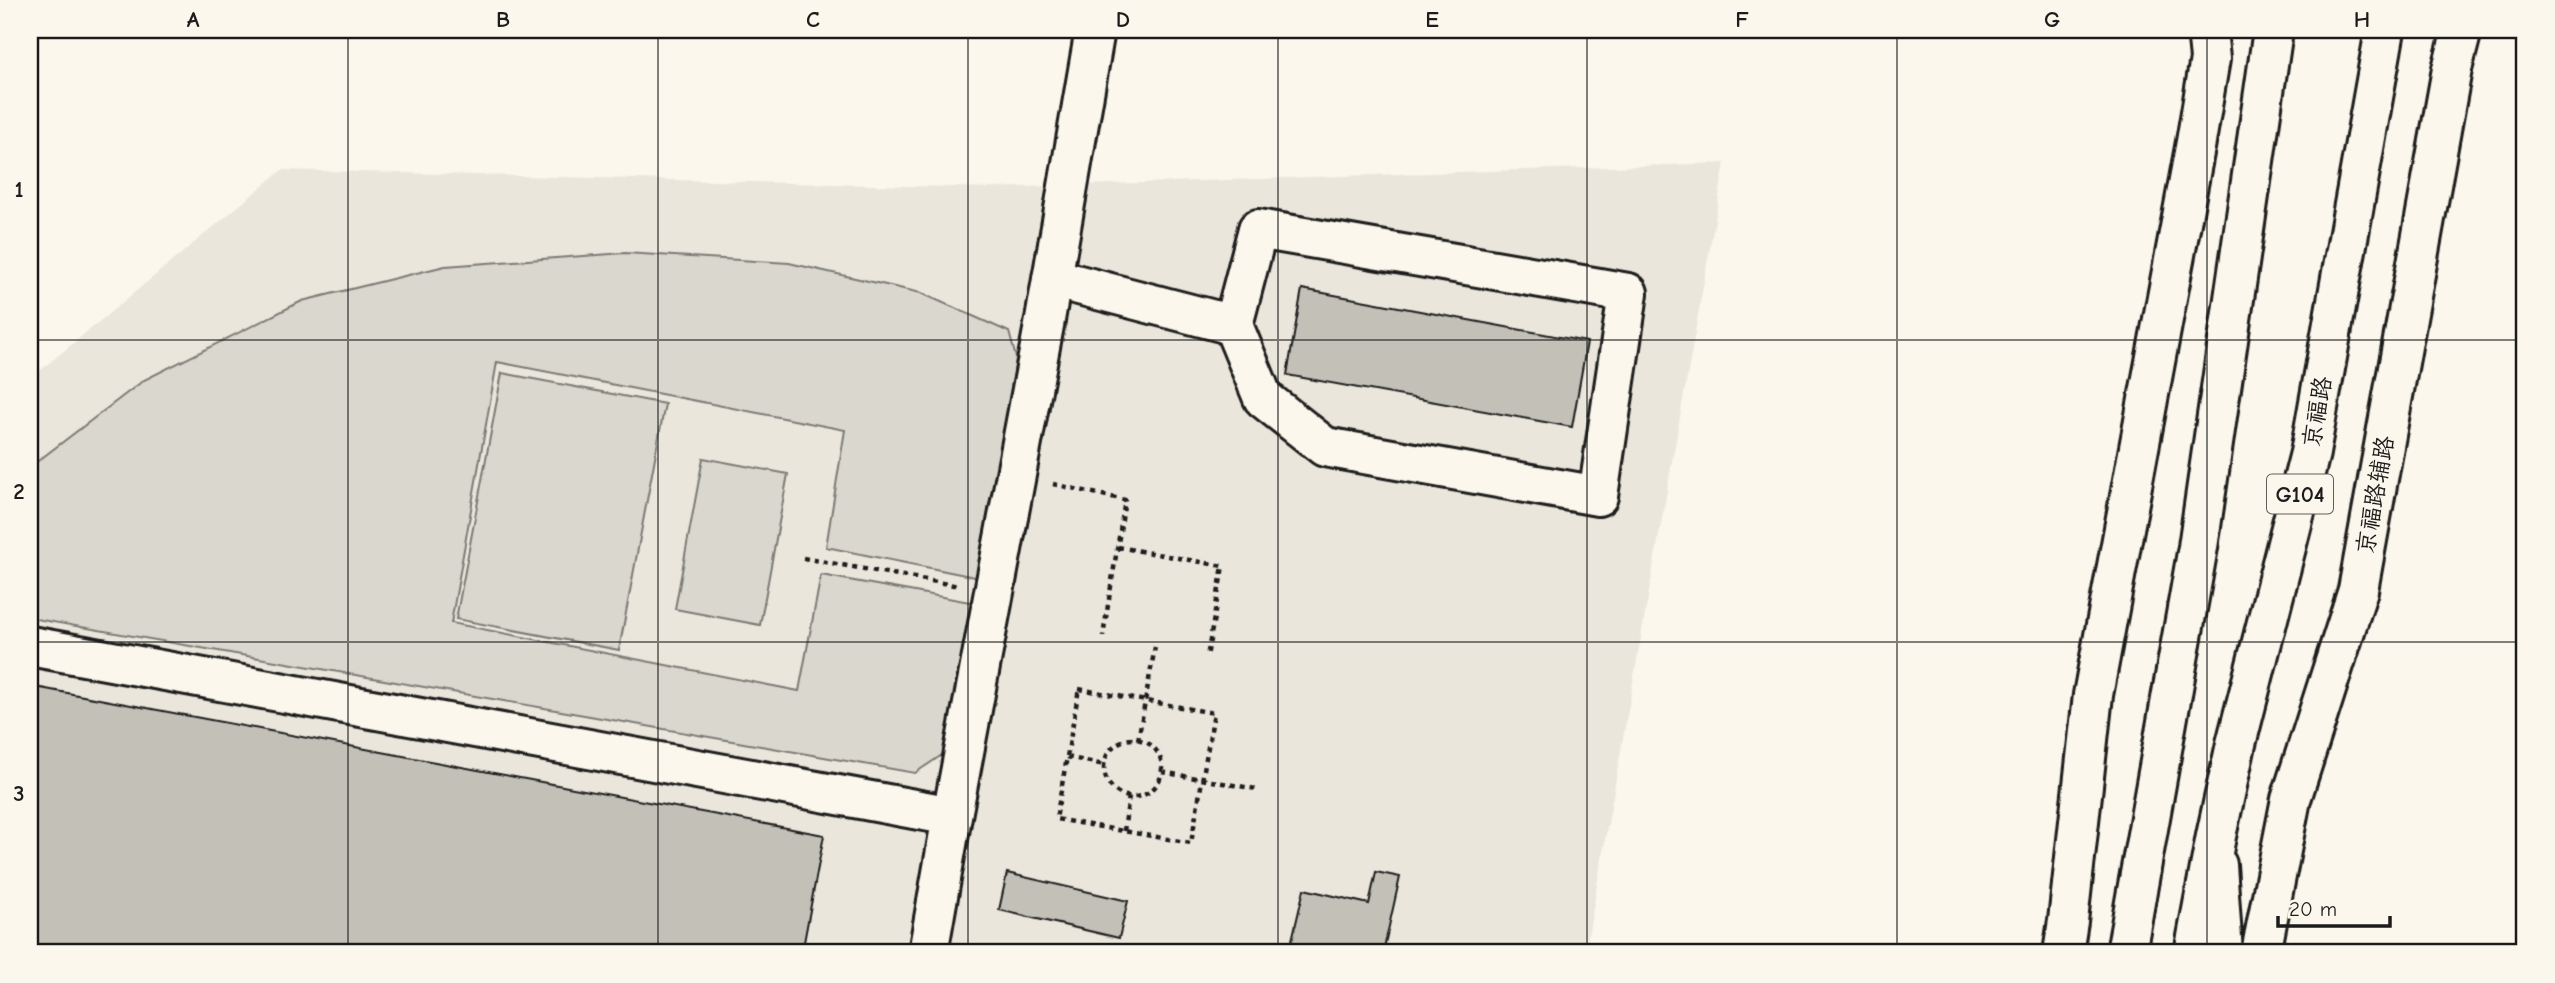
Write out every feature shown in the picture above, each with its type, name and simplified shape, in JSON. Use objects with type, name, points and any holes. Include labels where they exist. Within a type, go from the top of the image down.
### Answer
[{"type":"main road","points":[[928,953],[1095,30]]},
{"type":"main road","points":[[2063,953],[2093,695],[2198,131],[2210,59],[2207,30]]},
{"type":"main road","points":[[2126,953],[2197,547],[2273,30]]},
{"type":"main road","name":"京福路","points":[[2194,953],[2236,744],[2310,453],[2385,30]]},
{"type":"main road","name":"京福路辅路","points":[[2260,953],[2291,799],[2358,590],[2447,96],[2462,30]]},
{"type":"main road","points":[[1258,229],[1628,293],[1598,496],[1325,447],[1263,398],[1233,326],[1258,229]]},
{"type":"main road","points":[[1052,278],[1233,326]]},
{"type":"main road","points":[[30,646],[952,816]]},
{"type":"main road","points":[[2216,836],[2223,953]]},
{"type":"main road","points":[[2111,953],[2135,907]]},
{"type":"path","points":[[1016,475],[1125,500],[1103,636]]},
{"type":"path","points":[[1118,547],[1223,566],[1207,657]]},
{"type":"path","points":[[803,558],[994,592]]},
{"type":"path","points":[[1138,740],[1155,647]]},
{"type":"path","points":[[1079,689],[1214,713],[1191,843],[1056,819],[1067,757],[1079,689]]},
{"type":"path","points":[[1130,739],[1138,740],[1154,748],[1161,759],[1162,772],[1157,784],[1148,793],[1136,797],[1123,795],[1112,788],[1105,777],[1104,765],[1109,752],[1118,743],[1130,739]]},
{"type":"path","points":[[1067,757],[1104,765]]},
{"type":"path","points":[[1162,772],[1256,789]]},
{"type":"path","points":[[1124,831],[1129,796]]},
{"type":"shaded area","points":[[1725,163],[1585,953],[30,953],[30,379],[282,170],[992,188]]},
{"type":"shaded area","points":[[625,253],[789,263],[921,293],[1009,332],[1016,358],[985,579],[826,547],[845,430],[497,362],[451,623],[799,691],[821,575],[981,604],[948,751],[915,773],[30,618],[30,467],[144,380],[302,301],[445,266]]},
{"type":"shaded area","points":[[502,373],[665,404],[619,650],[456,619]]},
{"type":"shaded area","points":[[703,458],[788,474],[760,625],[675,609]]},
{"type":"building","points":[[1302,289],[1587,342],[1572,427],[1287,375]]},
{"type":"building","points":[[30,686],[824,835],[802,953],[30,953]]},
{"type":"building","points":[[1376,872],[1400,877],[1383,953],[1289,953],[1304,889],[1369,904]]},
{"type":"building","points":[[1007,873],[1128,901],[1119,938],[999,910]]}]
